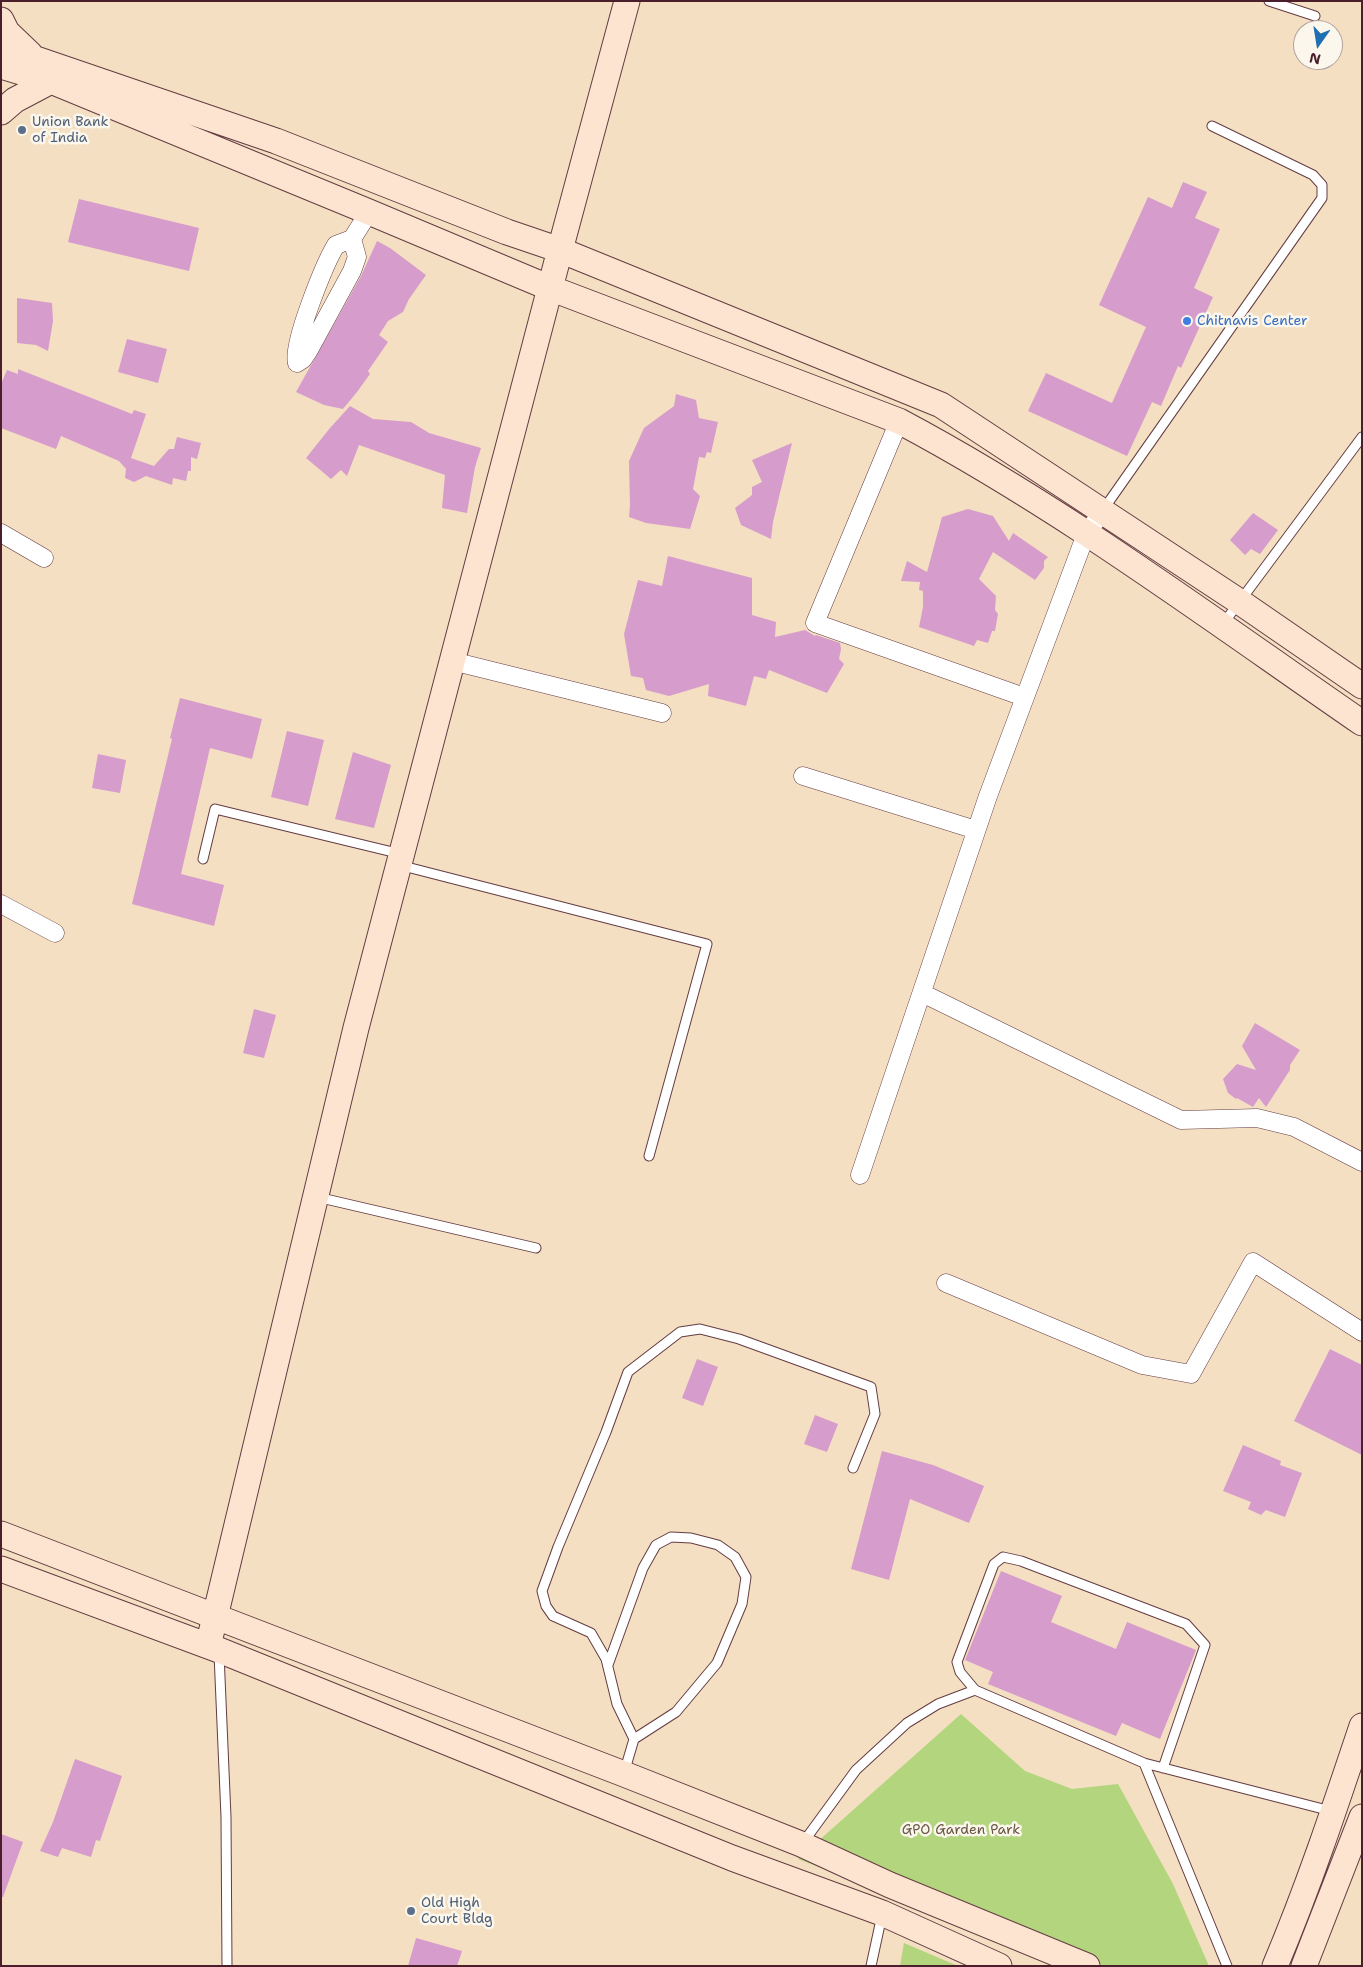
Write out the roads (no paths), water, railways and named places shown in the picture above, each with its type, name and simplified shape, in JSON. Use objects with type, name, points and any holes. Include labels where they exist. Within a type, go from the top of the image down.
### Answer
[{"type":"street","points":[[214,1648],[215,1616],[356,1028],[627,1]]},
{"type":"street","points":[[1,20],[7,32],[33,58]]},
{"type":"street","points":[[1,46],[276,141],[507,232],[560,250],[941,405],[1240,602],[1362,686]]},
{"type":"street","points":[[1,66],[51,82],[550,288],[900,421],[947,447],[1086,534],[1222,625],[1362,723]]},
{"type":"street","points":[[1,112],[15,100],[51,82]]},
{"type":"street","points":[[266,170],[276,141]]},
{"type":"street","points":[[352,239],[357,257],[352,271],[309,350],[303,360],[297,363],[295,358],[304,324],[326,261],[336,244],[352,239],[369,212]]},
{"type":"street","points":[[900,421],[815,623],[1024,697]]},
{"type":"street","points":[[860,1175],[976,830],[1024,697],[1086,534],[1103,511]]},
{"type":"street","points":[[1,533],[44,558]]},
{"type":"street","points":[[452,661],[662,713]]},
{"type":"street","points":[[803,776],[976,830]]},
{"type":"street","points":[[1,904],[55,933]]},
{"type":"street","points":[[922,994],[1181,1120],[1257,1118],[1294,1127],[1362,1162]]},
{"type":"street","points":[[946,1284],[1142,1366],[1191,1374],[1253,1262],[1362,1332]]},
{"type":"street","points":[[1,1534],[801,1844],[890,1885],[1088,1966]]},
{"type":"street","points":[[1,1569],[214,1648],[732,1858],[882,1913],[999,1966]]},
{"type":"street","points":[[1275,1966],[1334,1811],[1362,1726]]},
{"type":"street","points":[[1304,1966],[1360,1827],[1334,1811]]},
{"type":"street","points":[[1262,1966],[1288,1935]]},
{"type":"lane","points":[[1269,1],[1315,16]]},
{"type":"lane","points":[[1103,511],[1322,198],[1322,185],[1313,174],[1212,126]]},
{"type":"lane","points":[[1222,625],[1362,438]]},
{"type":"lane","points":[[203,859],[215,809],[707,944],[649,1156]]},
{"type":"lane","points":[[316,1196],[536,1248]]},
{"type":"lane","points":[[634,1739],[617,1704],[608,1665],[591,1632],[554,1616],[546,1606],[542,1591],[628,1372],[680,1332],[700,1329],[739,1340],[871,1387],[875,1414],[852,1468]]},
{"type":"lane","points":[[608,1665],[643,1568],[656,1545],[671,1537],[691,1538],[718,1545],[735,1557],[746,1577],[742,1604],[717,1663],[676,1712],[634,1739],[624,1774]]},
{"type":"lane","points":[[1163,1768],[1206,1645],[1186,1624],[1021,1561],[1003,1557],[994,1564],[957,1662],[960,1672],[974,1690],[1144,1763],[1163,1768],[1334,1811]]},
{"type":"lane","points":[[214,1648],[226,1817],[227,1966]]},
{"type":"lane","points":[[801,1844],[856,1770],[907,1723],[938,1704],[974,1690]]},
{"type":"lane","points":[[1144,1763],[1227,1966]]},
{"type":"lane","points":[[871,1966],[882,1913]]},
{"type":"place","name":"Union Bank of India","points":[[22,130]]},
{"type":"place","name":"Chitnavis Center","points":[[1187,321]]},
{"type":"place","name":"Old High Court Bldg","points":[[411,1911]]},
{"type":"park label","name":"GPO Garden Park","points":[[961,1830]]}]
